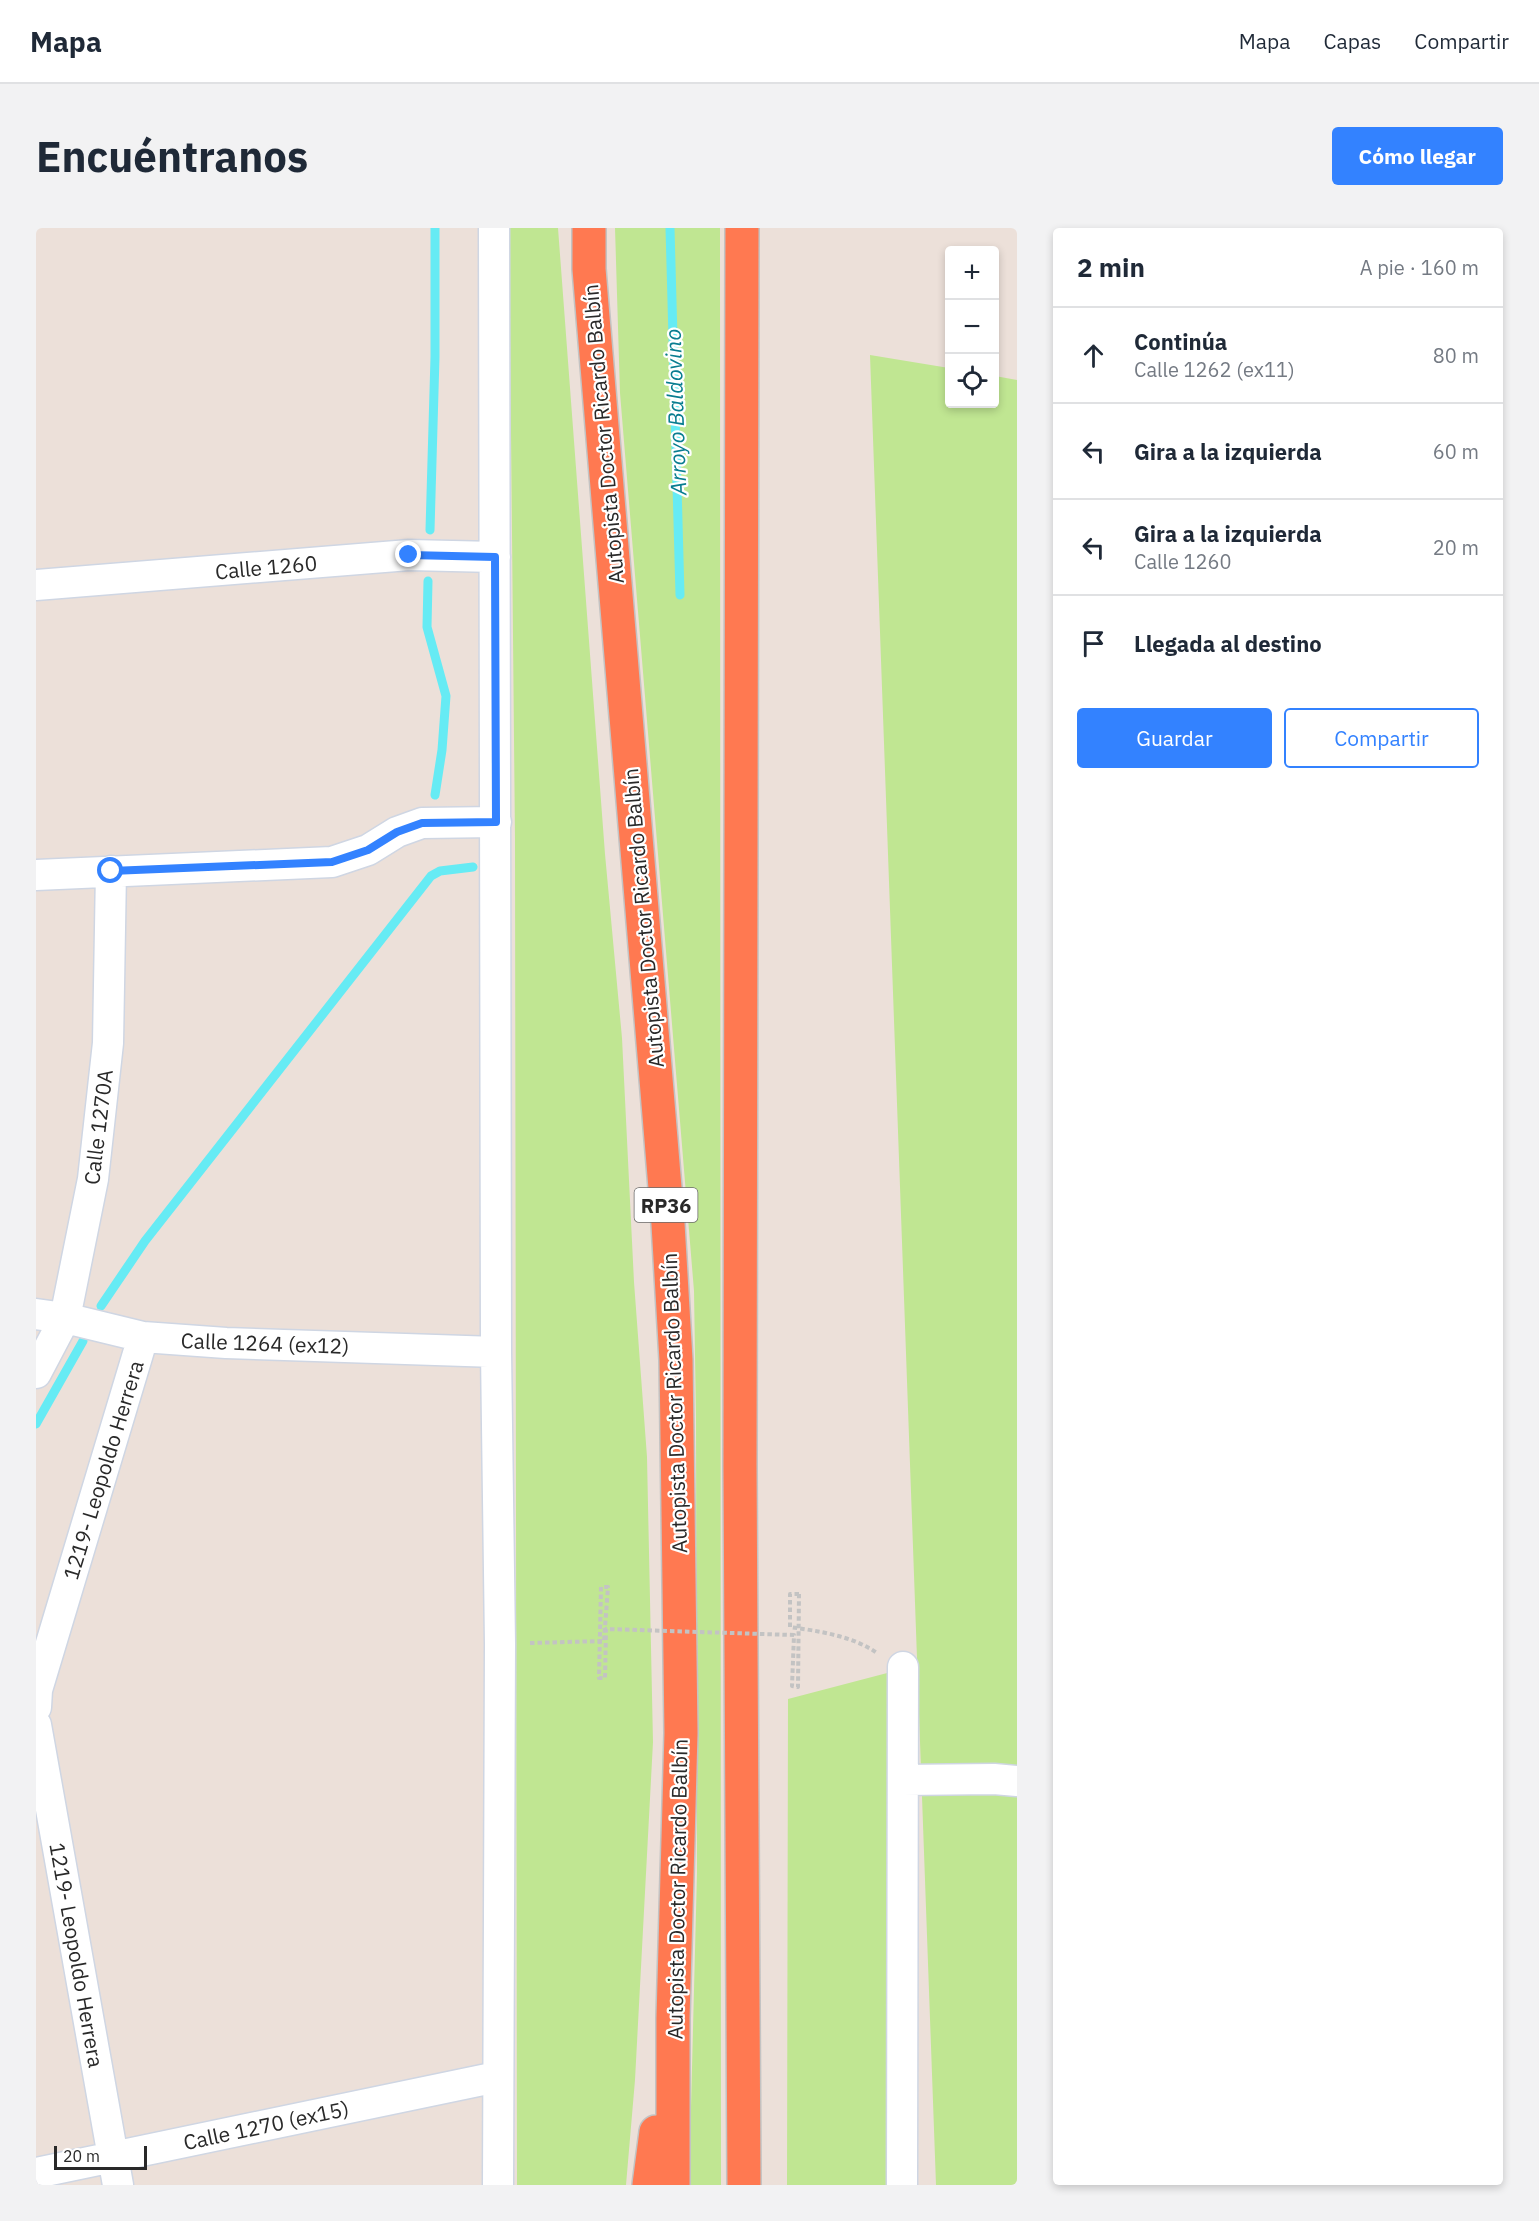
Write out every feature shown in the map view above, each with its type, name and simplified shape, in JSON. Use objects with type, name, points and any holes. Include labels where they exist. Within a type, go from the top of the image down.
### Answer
[{"type":"highway","name":"Autopista Doctor Ricardo Balbín","points":[[589,228],[589,269],[667,1212],[676,1360],[681,1733],[673,2018],[673,2185]]},
{"type":"highway","points":[[742,228],[740,1479],[744,2185]]},
{"type":"highway","points":[[649,2185],[673,2018]]},
{"type":"street","points":[[494,228],[496,1352],[500,1644],[498,2185]]},
{"type":"street","name":"Calle 1260","points":[[36,585],[409,555],[495,557]]},
{"type":"street","points":[[36,875],[332,862],[368,850],[397,832],[422,823],[496,822]]},
{"type":"street","name":"Calle 1270A","points":[[36,1373],[50,1316],[93,1179],[108,1043],[111,871]]},
{"type":"street","name":"Calle 1264 (ex12)","points":[[50,1316],[143,1337],[226,1343],[496,1352]]},
{"type":"street","name":"1219- Leopoldo Herrera","points":[[36,1707],[37,1690],[143,1337]]},
{"type":"street","points":[[902,2185],[903,1667]]},
{"type":"street","name":"1219- Leopoldo Herrera","points":[[36,1725],[118,2185]]},
{"type":"street","points":[[903,1780],[1017,1781]]},
{"type":"street","name":"Calle 1270 (ex15)","points":[[36,2174],[497,2078]]},
{"type":"path","points":[[500,1644],[604,1641],[608,1587],[601,1587],[599,1678],[605,1678],[606,1629],[794,1635],[792,1686],[798,1687],[799,1594],[790,1594],[790,1627],[816,1630],[868,1647],[887,1660],[903,1667]]},
{"type":"green space","points":[[509,228],[558,228],[605,854],[622,1038],[634,1282],[647,1457],[653,1742],[635,2080],[626,2185],[517,2185],[515,840]]},
{"type":"green space","points":[[615,228],[720,228],[721,2185],[689,2185],[697,1873],[694,1291],[620,393]]},
{"type":"green space","points":[[870,355],[945,367],[945,408],[999,408],[999,377],[1017,380],[1017,2185],[936,2185]]},
{"type":"green space","points":[[891,1672],[890,2185],[787,2185],[788,1699]]},
{"type":"waterway","points":[[430,530],[435,357],[435,228]]},
{"type":"waterway","name":"Arroyo Baldovino","points":[[670,228],[680,595]]},
{"type":"waterway","points":[[428,581],[427,627],[446,696],[442,750],[435,795]]},
{"type":"waterway","points":[[101,1306],[145,1241],[431,876],[440,871],[473,867]]},
{"type":"waterway","points":[[36,1424],[83,1341]]},
{"type":"route","points":[[111,871],[332,862],[368,850],[397,832],[422,823],[496,822],[495,557],[409,555]]}]
